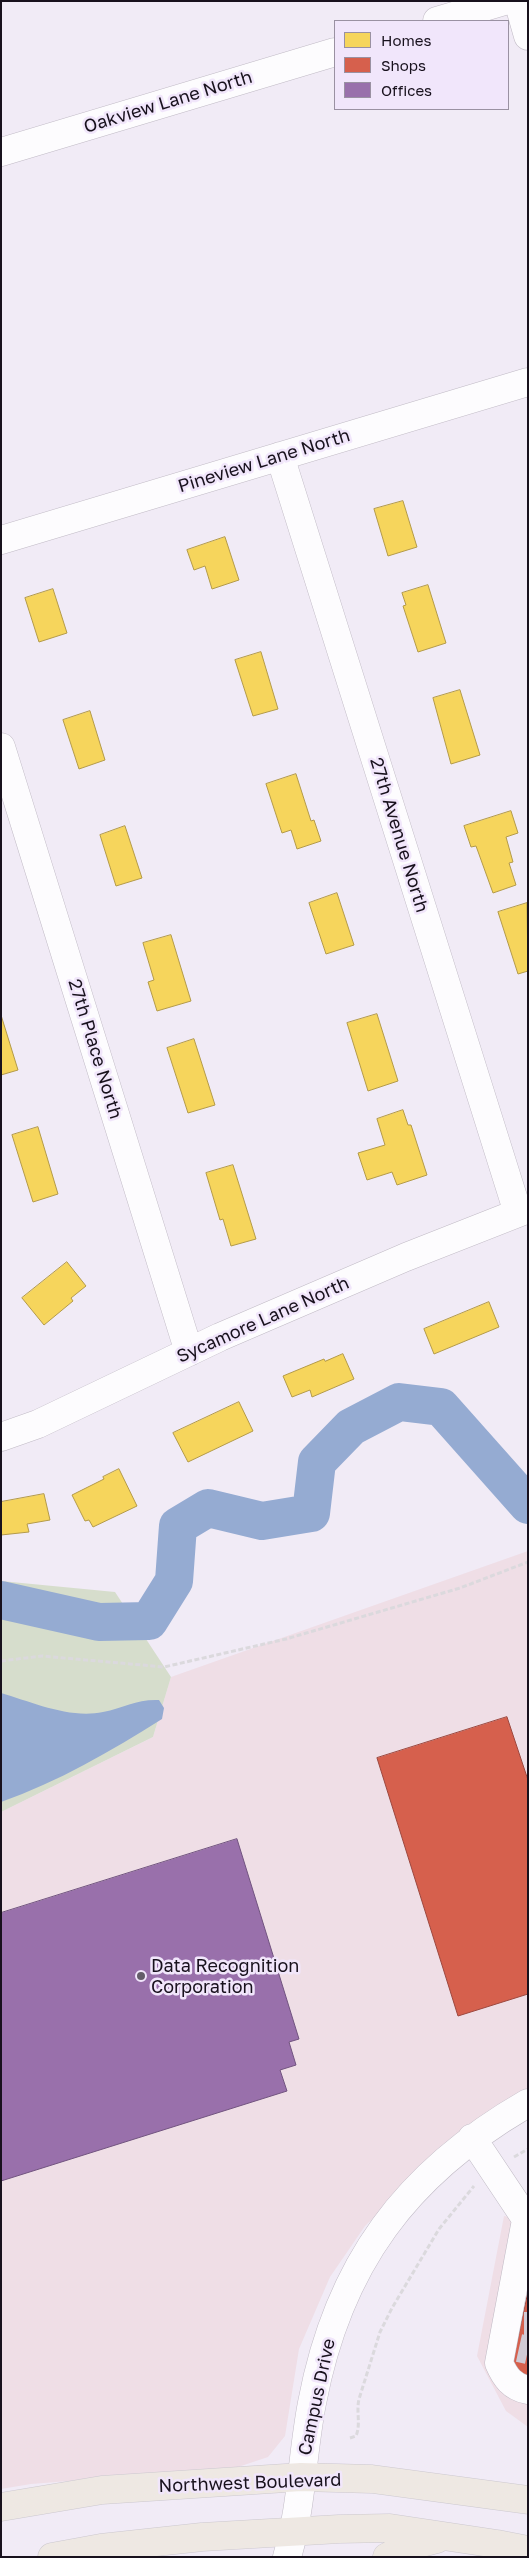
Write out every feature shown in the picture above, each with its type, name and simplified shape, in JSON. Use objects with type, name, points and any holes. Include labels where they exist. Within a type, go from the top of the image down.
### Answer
[{"type":"main road","name":"Northwest Boulevard","points":[[1,2507],[102,2490],[301,2477],[372,2479],[528,2500]]},
{"type":"main road","points":[[52,2557],[101,2548],[158,2542],[291,2544],[390,2528],[528,2550]]},
{"type":"main road","points":[[387,2557],[410,2546],[447,2536]]},
{"type":"main road","points":[[158,2542],[193,2557]]},
{"type":"street","points":[[440,20],[504,1]]},
{"type":"street","points":[[518,1],[528,36]]},
{"type":"street","name":"Oakview Lane North","points":[[1,152],[334,52]]},
{"type":"street","name":"Pineview Lane North","points":[[1,540],[528,382]]},
{"type":"street","name":"27th Avenue North","points":[[280,456],[523,1211]]},
{"type":"street","name":"27th Place North","points":[[1,747],[189,1352]]},
{"type":"street","name":"Sycamore Lane North","points":[[1,1437],[38,1424],[189,1352],[406,1257],[523,1211]]},
{"type":"street","name":"Campus Drive","points":[[291,2544],[314,2395],[324,2349],[343,2295],[370,2247],[404,2201],[444,2160],[488,2126],[528,2103]]},
{"type":"street","points":[[472,2138],[527,2221],[517,2311],[500,2363],[504,2376],[517,2388],[528,2390]]},
{"type":"street","points":[[291,2544],[309,2557]]},
{"type":"path","points":[[1,1661],[42,1656],[164,1667],[286,1639],[460,1588],[528,1562]]},
{"type":"path","points":[[350,2438],[356,2436],[358,2431],[356,2408],[380,2332],[392,2308],[447,2217],[474,2186],[493,2171],[528,2149]]},
{"type":"shaded area","points":[[528,1551],[528,2094],[473,2122],[365,2226],[330,2277],[299,2349],[285,2436],[268,2457],[235,2468],[31,2484],[1,2489],[1,1812],[153,1737],[171,1677]]},
{"type":"shaded area","points":[[504,2216],[528,2220],[528,2427],[506,2411],[477,2356]]},
{"type":"green space","points":[[1,1581],[115,1592],[171,1677],[153,1737],[1,1812]]},
{"type":"water","points":[[1,1693],[51,1708],[77,1713],[103,1712],[151,1700],[159,1700],[164,1708],[162,1719],[104,1754],[43,1785],[1,1802]]},
{"type":"building: Homes","points":[[403,501],[417,547],[388,556],[374,509]]},
{"type":"building: Homes","points":[[225,537],[239,580],[212,589],[205,566],[194,570],[187,550]]},
{"type":"building: Homes","points":[[428,585],[446,643],[418,652],[403,606],[406,605],[402,593]]},
{"type":"building: Homes","points":[[53,589],[67,633],[39,642],[25,598]]},
{"type":"building: Homes","points":[[261,652],[278,709],[253,716],[235,660]]},
{"type":"building: Homes","points":[[460,690],[480,755],[451,764],[433,698]]},
{"type":"building: Homes","points":[[90,711],[105,760],[79,769],[63,720]]},
{"type":"building: Homes","points":[[296,774],[311,821],[314,820],[321,841],[297,849],[291,830],[282,833],[266,784]]},
{"type":"building: Homes","points":[[511,811],[518,833],[506,837],[513,862],[509,863],[516,885],[493,893],[476,846],[471,847],[464,826]]},
{"type":"building: Homes","points":[[125,826],[142,878],[116,886],[100,835]]},
{"type":"building: Homes","points":[[337,893],[354,945],[326,954],[309,903]]},
{"type":"building: Homes","points":[[527,903],[528,971],[518,974],[498,912]]},
{"type":"building: Homes","points":[[171,935],[191,1001],[157,1011],[148,982],[154,980],[143,943]]},
{"type":"building: Homes","points":[[377,1014],[398,1081],[368,1091],[347,1023]]},
{"type":"building: Homes","points":[[1,1015],[18,1070],[1,1075]]},
{"type":"building: Homes","points":[[194,1039],[215,1105],[188,1113],[167,1048]]},
{"type":"building: Homes","points":[[403,1110],[408,1125],[411,1125],[427,1175],[397,1185],[392,1172],[367,1180],[358,1153],[385,1145],[377,1119]]},
{"type":"building: Homes","points":[[38,1127],[58,1194],[33,1202],[12,1135]]},
{"type":"building: Homes","points":[[233,1165],[256,1239],[231,1246],[223,1219],[220,1220],[206,1173]]},
{"type":"building: Homes","points":[[67,1262],[86,1286],[71,1298],[73,1301],[44,1325],[22,1298]]},
{"type":"building: Homes","points":[[489,1302],[499,1327],[434,1354],[424,1329]]},
{"type":"building: Homes","points":[[343,1354],[354,1379],[312,1397],[310,1390],[292,1397],[283,1376],[324,1359],[325,1361]]},
{"type":"building: Homes","points":[[239,1402],[253,1431],[188,1462],[173,1433]]},
{"type":"building: Homes","points":[[119,1469],[137,1506],[93,1527],[89,1520],[85,1521],[72,1495]]},
{"type":"building: Homes","points":[[44,1494],[50,1520],[27,1524],[29,1532],[1,1535],[1,1502]]},
{"type":"building: Shops","points":[[507,1717],[528,1780],[528,1994],[458,2016],[377,1758]]},
{"type":"building: Shops","points":[[528,2292],[528,2376],[511,2372]]},
{"type":"building: Offices","name":"Data Recognition Corporation","points":[[237,1839],[299,2039],[289,2042],[296,2065],[280,2070],[287,2091],[1,2181],[1,1913]]},
{"type":"waterway","points":[[1,1600],[99,1622],[149,1621],[174,1581],[178,1526],[208,1508],[262,1521],[311,1513],[317,1462],[351,1427],[399,1402],[441,1407],[528,1505]]},
{"type":"tunnel","points":[[519,2348],[528,2350]]},
{"type":"place","name":"Data Recognition Corporation","points":[[141,1976]]}]
